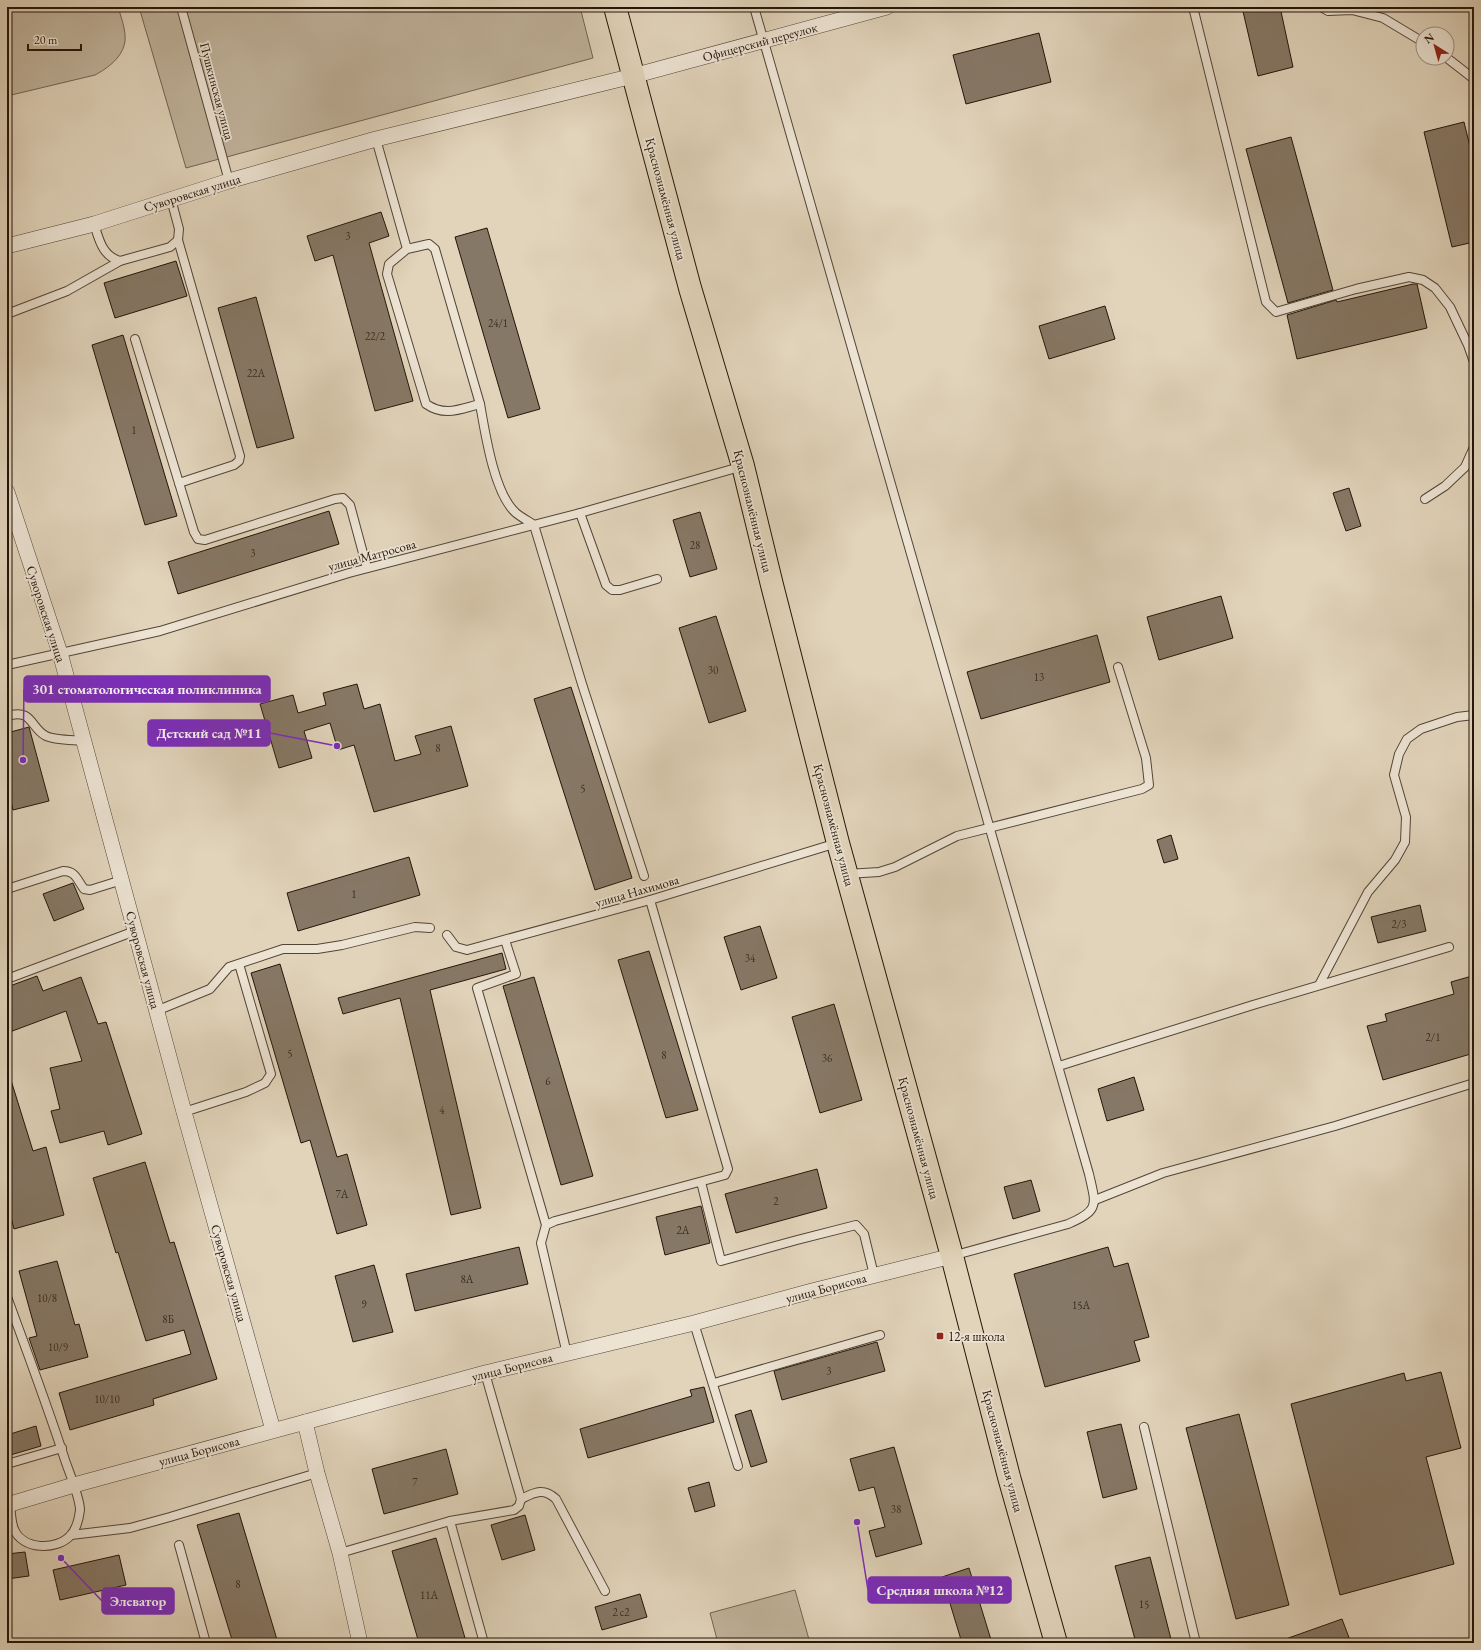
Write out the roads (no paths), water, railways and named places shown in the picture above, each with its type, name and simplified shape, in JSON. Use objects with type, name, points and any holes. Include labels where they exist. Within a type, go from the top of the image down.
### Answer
[{"type":"main road","name":"Краснознамённая улица","points":[[615,7],[690,288],[743,466],[846,874],[952,1256],[1009,1477],[1056,1643]]},
{"type":"street","name":"Офицерский переулок","points":[[376,139],[633,76],[763,42],[887,7]]},
{"type":"street","name":"Суворовская улица","points":[[7,246],[94,224],[229,181],[376,139]]},
{"type":"street","name":"Суворовская улица","points":[[7,492],[60,653],[156,1011],[273,1430]]},
{"type":"street","name":"улица Борисова","points":[[8,1505],[74,1485],[485,1373],[694,1323],[874,1275],[952,1256]]},
{"type":"street","points":[[305,1422],[317,1473],[340,1553],[360,1643]]},
{"type":"lane","name":"Пушкинская улица","points":[[181,7],[229,181]]},
{"type":"lane","points":[[754,7],[991,828],[1095,1200],[1092,1208],[1086,1215],[1068,1224],[952,1256]]},
{"type":"lane","points":[[1193,7],[1266,302],[1276,312],[1356,289],[1409,277],[1423,280],[1435,288],[1450,307],[1468,345],[1474,362]]},
{"type":"lane","points":[[1321,7],[1328,12],[1352,10],[1383,18],[1415,37]]},
{"type":"lane","points":[[1455,64],[1474,79]]},
{"type":"lane","points":[[376,139],[407,249]]},
{"type":"lane","points":[[171,199],[179,229],[178,240],[240,456],[239,461],[234,465],[179,483]]},
{"type":"lane","points":[[94,224],[100,244],[108,255],[113,259],[120,261]]},
{"type":"lane","points":[[7,314],[67,291],[120,261],[170,247],[178,240]]},
{"type":"lane","points":[[480,404],[449,412],[435,410],[426,404],[387,274],[389,264],[407,249],[429,244],[435,249],[480,404],[491,461],[502,491],[515,512],[534,525],[582,684],[644,876]]},
{"type":"lane","points":[[135,339],[194,532],[198,539],[204,540],[335,499],[343,498],[350,505],[367,568]]},
{"type":"lane","points":[[1425,499],[1445,486],[1465,467],[1474,447]]},
{"type":"lane","name":"улица Матросова","points":[[7,665],[160,631],[367,568],[534,525],[743,466]]},
{"type":"lane","points":[[580,512],[606,585],[612,590],[620,590],[657,579]]},
{"type":"lane","points":[[846,874],[879,872],[895,867],[958,836],[1142,789],[1149,785],[1146,758],[1118,666]]},
{"type":"lane","points":[[7,716],[14,714],[32,720],[37,729],[47,737],[83,741]]},
{"type":"lane","points":[[1319,985],[1368,892],[1395,860],[1405,842],[1406,817],[1394,775],[1399,754],[1407,739],[1421,729],[1457,718],[1474,715]]},
{"type":"lane","name":"улица Нахимова","points":[[447,935],[456,947],[467,950],[650,900],[838,842]]},
{"type":"lane","points":[[7,889],[63,871],[70,871],[74,874],[84,889],[90,890],[122,880]]},
{"type":"lane","points":[[546,1225],[555,1221],[725,1175],[728,1169],[650,900]]},
{"type":"lane","points":[[156,1011],[210,989],[229,967],[283,949],[317,949],[342,946],[415,926],[430,928]]},
{"type":"lane","points":[[7,978],[135,931]]},
{"type":"lane","points":[[505,940],[516,974],[477,988],[546,1225],[541,1243],[567,1354]]},
{"type":"lane","points":[[1058,1066],[1319,985],[1449,947]]},
{"type":"lane","points":[[184,1112],[246,1092],[265,1083],[271,1074],[239,964]]},
{"type":"lane","points":[[1095,1200],[1163,1173],[1334,1126],[1474,1083]]},
{"type":"lane","points":[[701,1182],[721,1261],[797,1240],[856,1226],[864,1234],[874,1275]]},
{"type":"lane","points":[[7,1297],[62,1448],[80,1508],[78,1522],[71,1535],[63,1541],[49,1546],[35,1546],[25,1542],[14,1529],[8,1505]]},
{"type":"lane","points":[[694,1323],[714,1383],[738,1466]]},
{"type":"lane","points":[[714,1383],[880,1334]]},
{"type":"lane","points":[[340,1553],[450,1521],[514,1510],[519,1506],[520,1499],[485,1373]]},
{"type":"lane","points":[[1144,1427],[1196,1643]]},
{"type":"lane","points":[[7,1464],[62,1448]]},
{"type":"lane","points":[[71,1535],[136,1526],[317,1473]]},
{"type":"lane","points":[[520,1499],[542,1492],[549,1493],[556,1499],[605,1591]]},
{"type":"lane","points":[[450,1521],[484,1643]]},
{"type":"lane","points":[[179,1545],[206,1643]]},
{"type":"place","name":"Детский сад №11","points":[[337,746]]},
{"type":"place","name":"301 стоматологическая поликлиника","points":[[23,760]]},
{"type":"place","name":"12-я школа","points":[[940,1336]]},
{"type":"place","name":"Средняя школа №12","points":[[857,1522]]},
{"type":"place","name":"Элеватор","points":[[61,1558]]}]
